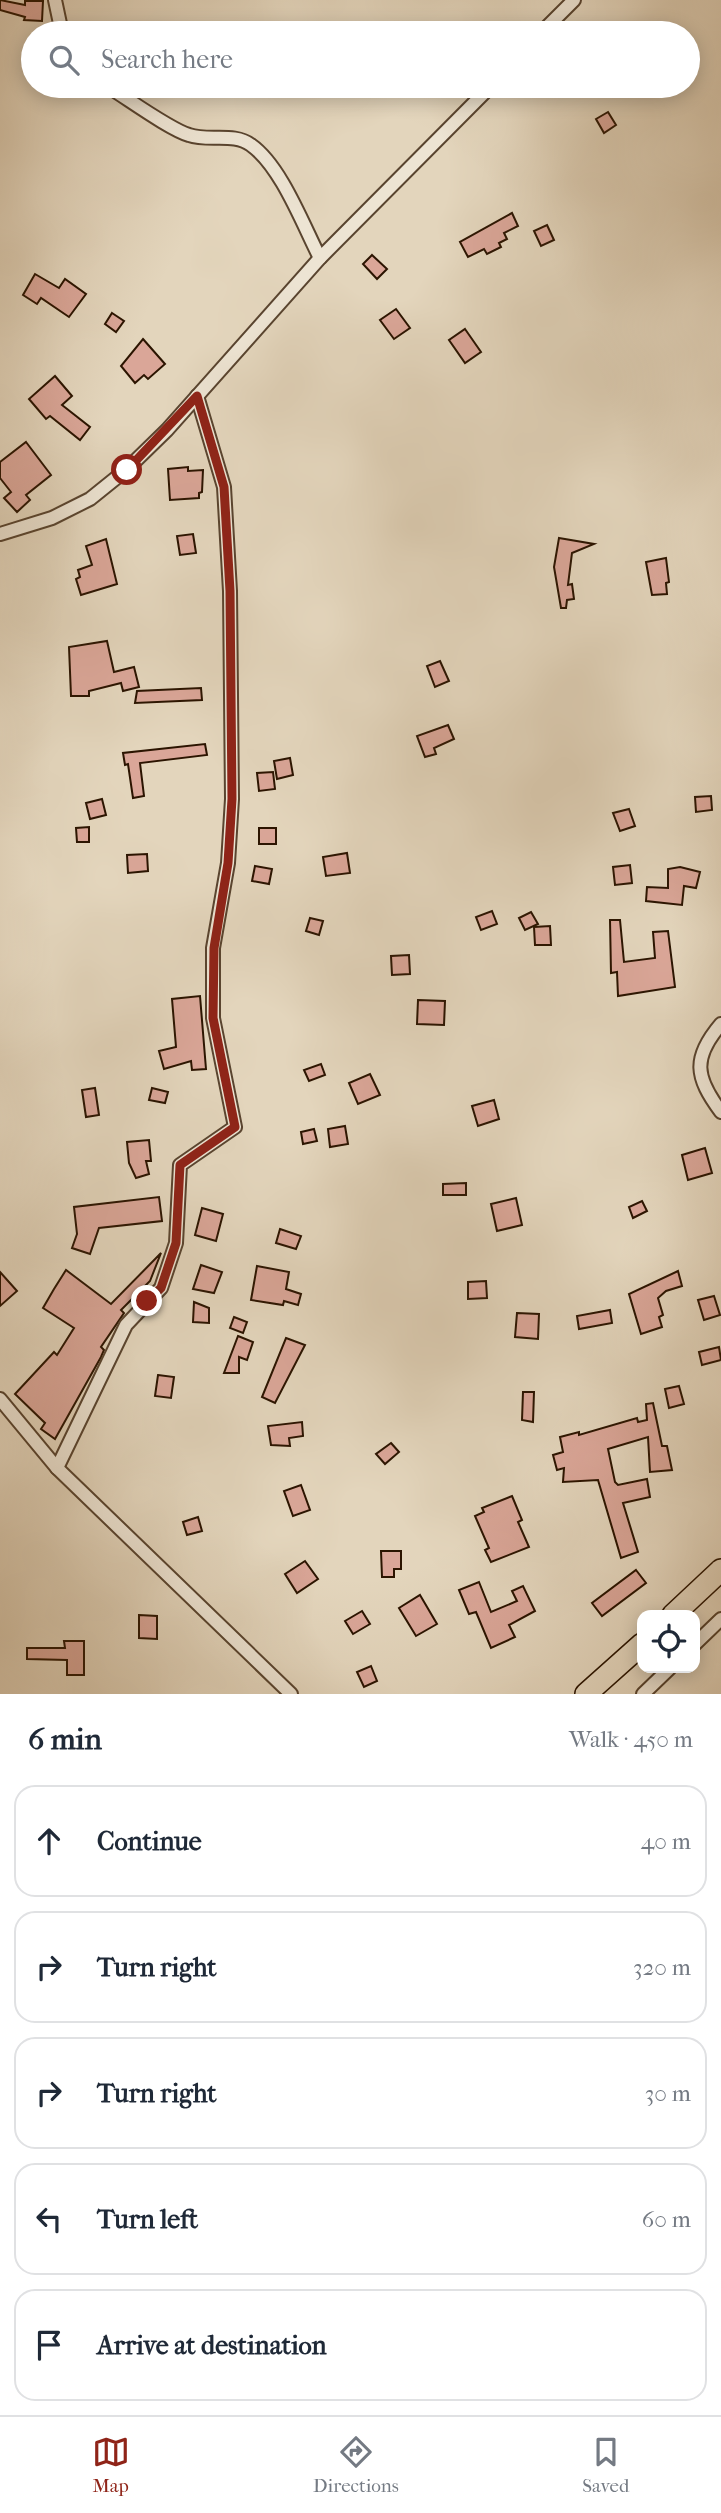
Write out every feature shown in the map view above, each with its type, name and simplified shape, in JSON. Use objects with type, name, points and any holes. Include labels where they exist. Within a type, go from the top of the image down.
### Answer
[{"type":"highway","points":[[678,1610],[721,1570]]},
{"type":"highway","points":[[586,1694],[637,1648]]},
{"type":"street","points":[[55,0],[59,21]]},
{"type":"street","points":[[553,21],[574,0]]},
{"type":"street","points":[[127,98],[187,135],[205,139],[232,138],[250,143],[269,160],[320,258]]},
{"type":"street","points":[[0,534],[52,518],[89,499],[127,470],[320,258],[479,98]]},
{"type":"street","points":[[57,1468],[126,1325],[161,1288],[176,1243],[180,1165],[235,1127],[213,1018],[214,948],[228,863],[232,799],[230,591],[224,487],[197,396]]},
{"type":"street","points":[[721,1024],[705,1042],[699,1059],[701,1077],[721,1112]]},
{"type":"street","points":[[0,1399],[57,1468],[291,1694]]},
{"type":"street","points":[[700,1639],[721,1619]]},
{"type":"street","points":[[643,1694],[665,1673]]},
{"type":"building","points":[[0,0],[25,5],[25,1],[43,1],[42,21],[24,20],[25,17],[0,10]]},
{"type":"building","points":[[608,112],[616,125],[604,133],[596,119]]},
{"type":"building","points":[[512,213],[518,226],[504,233],[507,239],[499,243],[501,247],[487,254],[484,249],[468,257],[460,242]]},
{"type":"building","points":[[547,225],[554,240],[541,246],[534,231]]},
{"type":"building","points":[[372,255],[387,269],[377,279],[363,264]]},
{"type":"building","points":[[35,274],[59,288],[65,279],[86,294],[69,317],[41,298],[37,304],[23,295]]},
{"type":"building","points":[[396,309],[410,328],[394,339],[380,320]]},
{"type":"building","points":[[112,313],[124,321],[116,332],[105,324]]},
{"type":"building","points":[[465,329],[481,352],[465,363],[449,340]]},
{"type":"building","points":[[143,339],[165,364],[148,379],[144,375],[135,383],[121,366]]},
{"type":"building","points":[[55,376],[72,396],[62,405],[90,427],[80,440],[50,416],[46,419],[29,399]]},
{"type":"building","points":[[26,442],[51,475],[26,495],[30,500],[17,512],[4,498],[11,492],[0,478],[0,462]]},
{"type":"building","points":[[188,467],[188,471],[203,470],[202,492],[199,493],[199,498],[170,500],[168,469]]},
{"type":"building","points":[[193,534],[196,553],[180,555],[177,536]]},
{"type":"building","points":[[559,538],[594,544],[572,553],[568,585],[572,584],[574,599],[567,600],[566,608],[561,608],[554,567]]},
{"type":"building","points":[[106,539],[117,584],[81,595],[76,579],[80,577],[78,570],[92,565],[86,546]]},
{"type":"building","points":[[666,558],[669,582],[666,583],[667,594],[652,595],[646,562]]},
{"type":"building","points":[[107,641],[114,672],[134,667],[139,687],[123,691],[121,683],[89,691],[89,696],[71,696],[69,647]]},
{"type":"building","points":[[440,661],[449,681],[435,687],[427,666]]},
{"type":"building","points":[[201,688],[202,700],[135,703],[137,691]]},
{"type":"building","points":[[448,725],[454,739],[434,748],[436,754],[425,757],[417,736]]},
{"type":"building","points":[[205,744],[207,755],[140,763],[144,796],[133,798],[128,764],[125,765],[123,753]]},
{"type":"building","points":[[290,758],[293,775],[277,779],[274,761]]},
{"type":"building","points":[[273,772],[275,789],[259,791],[257,773]]},
{"type":"building","points":[[711,796],[712,810],[696,812],[695,797]]},
{"type":"building","points":[[102,799],[106,815],[90,819],[86,803]]},
{"type":"building","points":[[629,809],[635,826],[620,831],[613,813]]},
{"type":"building","points":[[89,827],[89,842],[77,842],[76,828]]},
{"type":"building","points":[[259,828],[276,828],[276,844],[259,844]]},
{"type":"building","points":[[347,853],[350,873],[326,876],[323,857]]},
{"type":"building","points":[[147,854],[148,871],[128,873],[127,855]]},
{"type":"building","points":[[630,865],[632,883],[615,885],[613,867]]},
{"type":"building","points":[[255,866],[272,869],[269,884],[252,881]]},
{"type":"building","points":[[680,867],[700,872],[696,888],[684,886],[682,905],[646,901],[647,887],[668,888],[668,869]]},
{"type":"building","points":[[492,911],[497,924],[481,930],[476,917]]},
{"type":"building","points":[[531,912],[538,924],[525,930],[519,918]]},
{"type":"building","points":[[310,918],[323,921],[319,935],[306,931]]},
{"type":"building","points":[[610,920],[620,920],[624,962],[655,958],[653,932],[668,931],[675,987],[618,996],[617,972],[611,973]]},
{"type":"building","points":[[550,926],[551,945],[535,945],[534,927]]},
{"type":"building","points":[[409,955],[410,974],[392,975],[391,956]]},
{"type":"building","points":[[200,996],[206,1069],[192,1070],[191,1061],[164,1069],[159,1051],[176,1047],[172,999]]},
{"type":"building","points":[[418,1000],[445,1001],[444,1025],[417,1024]]},
{"type":"building","points":[[321,1064],[325,1075],[309,1081],[304,1070]]},
{"type":"building","points":[[370,1074],[380,1095],[358,1104],[349,1083]]},
{"type":"building","points":[[95,1088],[99,1115],[86,1117],[82,1090]]},
{"type":"building","points":[[152,1088],[168,1092],[165,1103],[149,1100]]},
{"type":"building","points":[[494,1100],[499,1119],[478,1126],[472,1106]]},
{"type":"building","points":[[345,1126],[348,1144],[330,1147],[328,1129]]},
{"type":"building","points":[[314,1129],[317,1141],[303,1144],[301,1132]]},
{"type":"building","points":[[149,1140],[151,1161],[146,1161],[149,1174],[136,1178],[129,1163],[127,1142]]},
{"type":"building","points":[[705,1148],[712,1173],[688,1180],[682,1155]]},
{"type":"building","points":[[466,1183],[466,1195],[443,1195],[443,1184]]},
{"type":"building","points":[[159,1197],[162,1221],[99,1228],[90,1254],[72,1248],[77,1234],[74,1207]]},
{"type":"building","points":[[516,1198],[522,1225],[497,1231],[491,1204]]},
{"type":"building","points":[[642,1201],[647,1211],[633,1218],[629,1207]]},
{"type":"building","points":[[202,1208],[223,1214],[216,1241],[195,1235]]},
{"type":"building","points":[[280,1229],[301,1236],[296,1249],[276,1243]]},
{"type":"building","points":[[161,1253],[150,1281],[121,1310],[124,1313],[101,1347],[104,1350],[101,1357],[55,1439],[41,1429],[45,1423],[15,1394],[54,1352],[57,1355],[74,1328],[43,1308],[66,1270],[111,1304]]},
{"type":"building","points":[[201,1265],[222,1272],[214,1293],[193,1289]]},
{"type":"building","points":[[257,1266],[289,1272],[286,1289],[301,1294],[298,1305],[284,1301],[283,1305],[251,1300]]},
{"type":"building","points":[[678,1271],[682,1286],[666,1291],[658,1298],[663,1315],[659,1317],[662,1327],[641,1334],[629,1294]]},
{"type":"building","points":[[0,1272],[17,1291],[0,1306]]},
{"type":"building","points":[[486,1281],[487,1298],[468,1299],[468,1282]]},
{"type":"building","points":[[714,1296],[720,1315],[704,1320],[698,1300]]},
{"type":"building","points":[[194,1302],[209,1308],[209,1323],[193,1322]]},
{"type":"building","points":[[610,1310],[612,1323],[579,1329],[577,1316]]},
{"type":"building","points":[[517,1313],[539,1314],[538,1339],[515,1337]]},
{"type":"building","points":[[234,1317],[247,1322],[243,1333],[230,1328]]},
{"type":"building","points":[[238,1336],[253,1342],[247,1360],[239,1357],[239,1373],[224,1373]]},
{"type":"building","points":[[286,1338],[305,1345],[275,1403],[262,1397]]},
{"type":"building","points":[[719,1347],[721,1360],[702,1365],[699,1352]]},
{"type":"building","points":[[158,1375],[174,1377],[171,1398],[155,1396]]},
{"type":"building","points":[[679,1386],[684,1404],[669,1408],[665,1389]]},
{"type":"building","points":[[523,1392],[534,1392],[533,1422],[522,1420]]},
{"type":"building","points":[[653,1403],[662,1446],[667,1446],[672,1470],[650,1472],[648,1437],[608,1449],[615,1482],[618,1485],[647,1479],[650,1497],[623,1503],[638,1552],[621,1558],[598,1480],[563,1482],[564,1468],[557,1470],[553,1455],[563,1452],[560,1437],[579,1432],[579,1435],[637,1418],[638,1422],[647,1420],[646,1404]]},
{"type":"building","points":[[302,1422],[303,1436],[289,1438],[290,1446],[271,1445],[268,1426]]},
{"type":"building","points":[[391,1443],[399,1452],[385,1464],[376,1454]]},
{"type":"building","points":[[301,1485],[310,1510],[293,1516],[284,1491]]},
{"type":"building","points":[[512,1496],[522,1520],[518,1522],[529,1547],[491,1562],[485,1550],[489,1548],[475,1516],[484,1512],[482,1508]]},
{"type":"building","points":[[198,1517],[202,1531],[187,1535],[183,1522]]},
{"type":"building","points":[[381,1551],[401,1551],[401,1569],[394,1569],[394,1577],[382,1577]]},
{"type":"building","points":[[305,1561],[318,1579],[297,1593],[285,1574]]},
{"type":"building","points":[[636,1570],[646,1583],[602,1616],[592,1603]]},
{"type":"building","points":[[479,1582],[491,1612],[517,1601],[512,1591],[523,1586],[535,1611],[509,1625],[515,1637],[491,1648],[476,1612],[469,1614],[459,1590]]},
{"type":"building","points":[[420,1595],[437,1624],[416,1636],[399,1608]]},
{"type":"building","points":[[362,1611],[370,1624],[353,1634],[345,1621]]},
{"type":"building","points":[[139,1615],[157,1616],[157,1639],[139,1638]]},
{"type":"building","points":[[64,1641],[84,1641],[84,1675],[67,1675],[67,1660],[27,1659],[27,1648],[65,1648]]},
{"type":"building","points":[[371,1666],[377,1681],[364,1687],[357,1672]]},
{"type":"route","points":[[127,470],[197,396],[224,487],[230,591],[232,799],[228,863],[214,948],[213,1018],[235,1127],[232,1132],[180,1165],[176,1243],[161,1288],[147,1301]]}]
